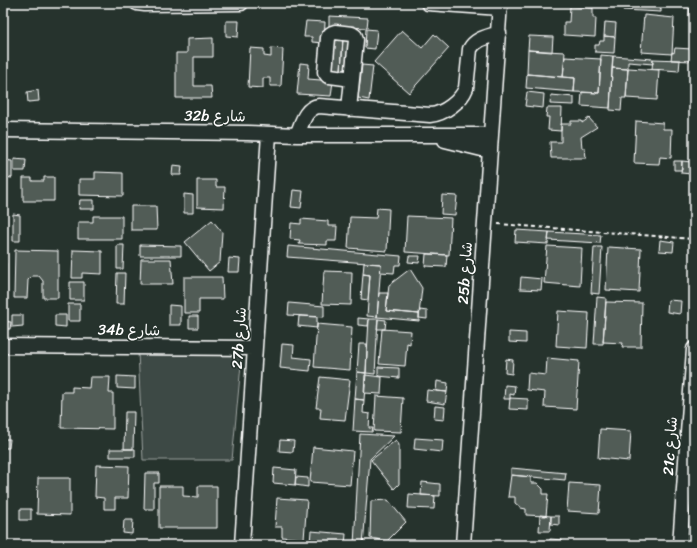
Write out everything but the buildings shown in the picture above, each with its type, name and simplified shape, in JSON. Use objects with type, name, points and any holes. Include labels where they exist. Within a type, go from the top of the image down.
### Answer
[{"type":"street","points":[[137,3],[241,3]]},
{"type":"street","points":[[428,3],[500,5]]},
{"type":"street","name":"25b شارع","points":[[464,545],[500,5]]},
{"type":"street","points":[[297,135],[305,116],[311,109],[319,106],[430,115],[446,110],[464,93],[466,88],[470,49],[474,42],[481,38],[499,34]]},
{"type":"street","points":[[349,109],[352,79]]},
{"type":"street","name":"32b شارع","points":[[3,130],[297,135],[491,135]]},
{"type":"street","name":"27b شارع","points":[[242,545],[269,134]]},
{"type":"street","name":"32b شارع","points":[[427,135],[490,151]]},
{"type":"street","name":"34b شارع","points":[[3,346],[255,348]]},
{"type":"street","name":"21c شارع","points":[[680,545],[694,349]]},
{"type":"path","points":[[485,223],[694,239]]},
{"type":"shaded area","points":[[138,351],[242,354],[232,460],[143,460]]}]
